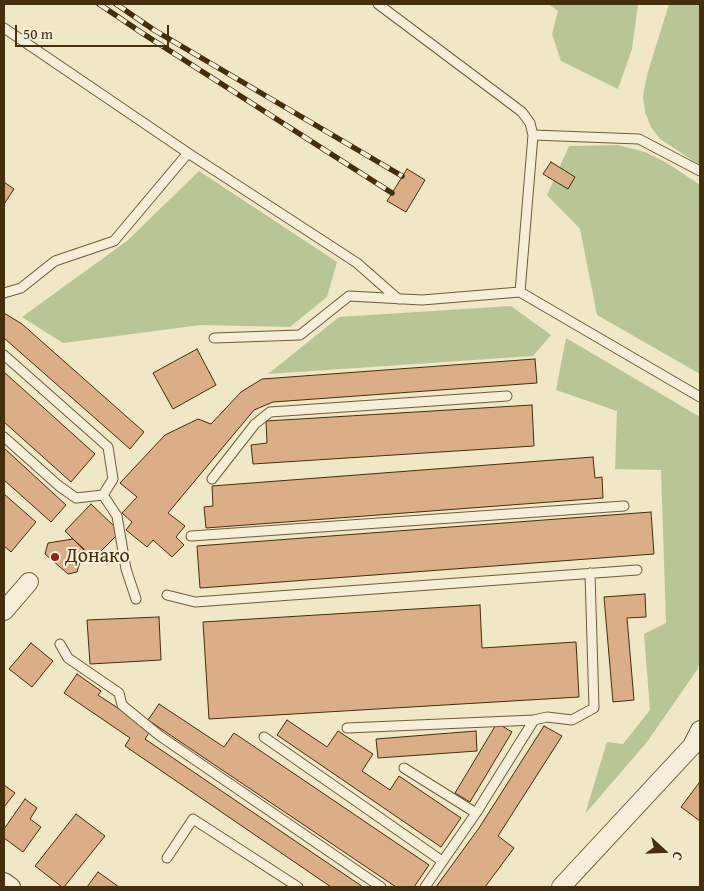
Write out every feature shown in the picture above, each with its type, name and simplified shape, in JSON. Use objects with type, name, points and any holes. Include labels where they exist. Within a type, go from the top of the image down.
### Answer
[{"type":"street","points":[[4,611],[29,582]]},
{"type":"street","points":[[561,887],[698,743]]},
{"type":"street","points":[[4,882],[11,887]]},
{"type":"lane","points":[[378,4],[522,112],[530,123],[532,135],[520,292]]},
{"type":"lane","points":[[4,28],[188,153],[357,263],[398,299]]},
{"type":"lane","points":[[532,135],[640,139],[700,171]]},
{"type":"lane","points":[[4,293],[21,288],[55,261],[114,241],[188,153]]},
{"type":"lane","points":[[214,338],[300,334],[349,296],[422,300],[520,292],[700,397]]},
{"type":"lane","points":[[4,355],[108,446],[113,479],[103,495]]},
{"type":"lane","points":[[212,479],[256,424],[270,412],[507,396]]},
{"type":"lane","points":[[4,437],[59,486],[76,498],[103,495]]},
{"type":"lane","points":[[103,495],[117,516],[126,569],[136,599]]},
{"type":"lane","points":[[191,536],[624,506]]},
{"type":"lane","points":[[167,595],[195,602],[638,570]]},
{"type":"lane","points":[[347,728],[534,720],[547,717],[572,720],[594,708],[590,574]]},
{"type":"lane","points":[[60,644],[68,658],[119,693],[122,705],[160,736],[381,887]]},
{"type":"lane","points":[[425,887],[476,813],[534,720]]},
{"type":"lane","points":[[264,737],[442,861]]},
{"type":"lane","points":[[404,768],[476,813]]},
{"type":"lane","points":[[167,858],[193,819],[298,887]]},
{"type":"green space","points":[[548,4],[638,4],[632,49],[618,89],[561,61],[552,34],[558,11]]},
{"type":"green space","points":[[669,4],[700,4],[700,165],[660,139],[651,127],[645,112],[643,96],[647,75]]},
{"type":"green space","points":[[618,145],[645,152],[667,163],[700,185],[700,374],[597,315],[580,229],[547,195],[569,146]]},
{"type":"green space","points":[[199,171],[337,262],[327,297],[290,327],[201,325],[63,343],[22,317],[127,241]]},
{"type":"green space","points":[[511,306],[551,335],[533,356],[268,374],[339,317]]},
{"type":"green space","points":[[566,338],[700,417],[700,662],[697,670],[647,742],[585,814],[607,742],[623,744],[650,710],[644,634],[666,623],[661,470],[615,469],[617,411],[556,390]]},
{"type":"building","points":[[551,162],[575,177],[568,189],[543,174]]},
{"type":"building","points":[[407,169],[425,180],[406,212],[387,201]]},
{"type":"building","points":[[4,182],[14,189],[4,204]]},
{"type":"building","points":[[4,313],[22,324],[144,432],[130,449],[4,338]]},
{"type":"building","points":[[197,349],[216,385],[173,409],[153,373]]},
{"type":"building","points":[[535,359],[537,383],[273,402],[254,410],[168,513],[185,526],[176,537],[184,545],[172,557],[153,540],[147,547],[126,530],[132,522],[122,513],[137,497],[120,483],[165,435],[198,419],[211,424],[241,392],[262,379]]},
{"type":"building","points":[[4,372],[95,454],[71,482],[4,422]]},
{"type":"building","points":[[532,405],[534,446],[253,464],[251,445],[267,443],[266,421]]},
{"type":"building","points":[[4,448],[66,505],[51,522],[4,480]]},
{"type":"building","points":[[593,457],[595,478],[602,477],[603,498],[206,528],[204,507],[213,506],[212,486]]},
{"type":"building","points":[[4,494],[36,522],[11,552],[4,546]]},
{"type":"building","points":[[91,504],[115,527],[116,536],[93,559],[65,531]]},
{"type":"building","points":[[651,512],[654,554],[200,588],[197,546]]},
{"type":"building","points":[[73,539],[84,549],[77,572],[68,574],[45,554],[48,543]]},
{"type":"building","points":[[645,594],[646,617],[627,618],[634,700],[613,702],[604,597]]},
{"type":"building","points":[[480,605],[482,648],[576,642],[579,697],[209,719],[203,622]]},
{"type":"building","points":[[159,617],[161,660],[90,664],[87,620]]},
{"type":"building","points":[[31,643],[53,661],[32,687],[9,669]]},
{"type":"building","points":[[77,674],[101,691],[98,695],[151,730],[145,739],[363,887],[331,887],[125,746],[130,738],[64,693]]},
{"type":"building","points":[[159,704],[224,747],[234,733],[429,865],[414,887],[396,887],[148,720]]},
{"type":"building","points":[[287,720],[327,747],[338,731],[373,754],[362,771],[390,790],[399,776],[461,818],[441,847],[277,735]]},
{"type":"building","points":[[497,723],[512,732],[470,802],[455,793]]},
{"type":"building","points":[[544,726],[562,736],[498,836],[514,848],[485,887],[436,887],[479,828]]},
{"type":"building","points":[[476,731],[477,751],[378,758],[376,739]]},
{"type":"building","points":[[700,784],[700,821],[681,807]]},
{"type":"building","points":[[4,785],[15,793],[4,807]]},
{"type":"building","points":[[25,799],[37,808],[30,819],[41,827],[23,852],[4,838],[4,829]]},
{"type":"building","points":[[76,814],[105,836],[64,887],[62,887],[35,866]]},
{"type":"building","points":[[98,872],[119,887],[87,887]]},
{"type":"railway","points":[[99,4],[392,193]]},
{"type":"railway","points":[[116,4],[154,30],[402,176]]},
{"type":"place","name":"Донако","points":[[55,557]]}]
